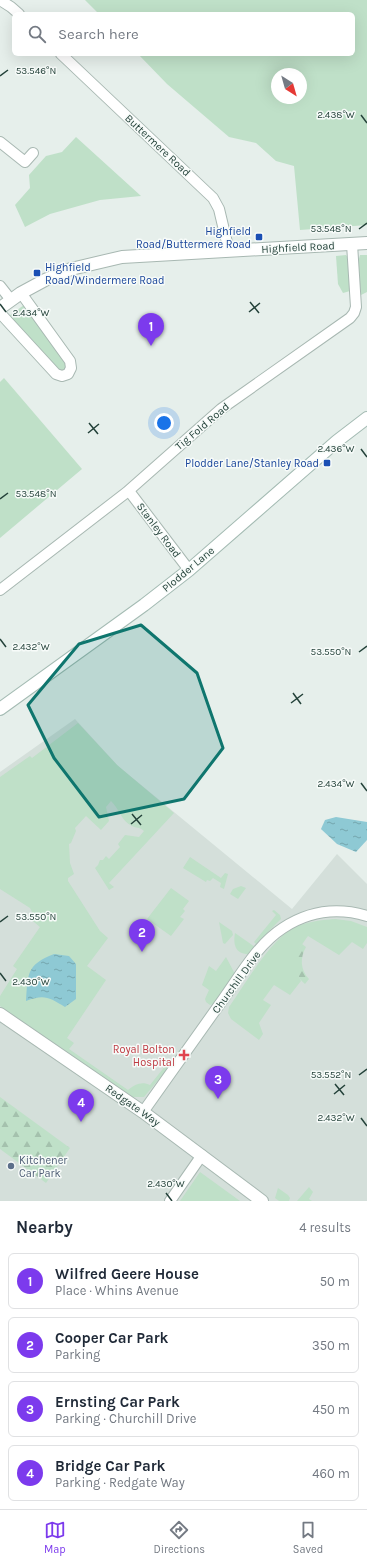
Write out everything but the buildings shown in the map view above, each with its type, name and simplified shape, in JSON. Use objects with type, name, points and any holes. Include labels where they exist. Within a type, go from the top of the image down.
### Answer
[{"type":"street","points":[[0,0],[17,12]]},
{"type":"street","name":"Buttermere Road","points":[[63,56],[213,198],[219,209],[229,251]]},
{"type":"street","points":[[0,142],[25,162],[33,153]]},
{"type":"street","name":"Highfield Road","points":[[0,308],[16,296],[45,280],[71,269],[108,260],[130,257],[367,243]]},
{"type":"street","name":"Tig Fold Road","points":[[0,590],[129,490],[221,408],[350,318],[354,314],[356,307],[352,244]]},
{"type":"street","points":[[0,286],[16,296],[70,361],[71,368],[68,374],[62,376],[56,374],[0,313]]},
{"type":"street","name":"Plodder Lane","points":[[0,709],[144,605],[189,570],[336,441],[367,418]]},
{"type":"street","name":"Stanley Road","points":[[129,490],[189,570]]},
{"type":"street","name":"Churchill Drive","points":[[143,1112],[249,964],[271,938],[282,929],[309,915],[337,911],[353,912],[367,916]]},
{"type":"street","name":"Redgate Way","points":[[0,1014],[143,1112],[262,1201]]},
{"type":"street","points":[[170,1201],[202,1155]]},
{"type":"highlighted area","points":[[141,625],[197,673],[223,748],[184,799],[99,817],[54,758],[28,705],[79,644]]},
{"type":"shaded area","name":"Royal Bolton Hospital","points":[[75,719],[118,766],[292,909],[337,854],[367,884],[367,1201],[0,1201],[0,772]]},
{"type":"green space","points":[[85,0],[367,0],[367,225],[300,230],[294,166],[276,161],[256,143],[229,137],[167,84],[140,56],[355,56],[355,12],[97,12]]},
{"type":"green space","points":[[76,137],[141,196],[100,200],[50,214],[25,227],[15,205],[30,188],[29,175],[46,156],[62,152]]},
{"type":"green space","points":[[346,255],[349,259],[350,291],[343,293],[338,284],[336,256]]},
{"type":"green space","points":[[360,255],[367,255],[367,292],[361,295],[358,262]]},
{"type":"green space","points":[[24,305],[65,361],[66,369],[64,371],[58,369],[9,316]]},
{"type":"green space","points":[[4,378],[82,469],[0,538],[0,382]]},
{"type":"green space","points":[[78,723],[117,765],[174,813],[109,883],[114,887],[109,890],[95,868],[100,860],[103,860],[106,856],[109,859],[120,847],[118,844],[125,835],[139,837],[144,831],[128,824],[111,801],[106,807],[109,821],[101,830],[86,816],[75,828],[76,831],[71,843],[69,844],[70,863],[74,874],[68,878],[68,881],[100,931],[108,938],[87,966],[106,980],[67,1038],[74,1043],[69,1049],[128,1090],[139,1084],[144,1083],[150,1085],[166,1065],[169,1067],[144,1097],[133,1097],[0,1006],[0,996],[17,969],[13,966],[40,927],[28,917],[32,912],[30,908],[0,889],[0,777],[30,756],[32,758]]},
{"type":"green space","points":[[190,857],[221,878],[225,873],[228,874],[224,889],[220,887],[221,883],[213,878],[210,881],[207,880],[206,882],[183,868]]},
{"type":"green space","points":[[241,886],[246,888],[238,899],[230,894],[233,889]]},
{"type":"green space","points":[[171,888],[189,901],[183,909],[185,911],[180,917],[184,919],[171,936],[147,919]]},
{"type":"green space","points":[[274,910],[280,915],[281,919],[256,944],[254,942],[276,915],[272,911]]},
{"type":"green space","points":[[335,919],[351,921],[367,927],[367,943],[363,949],[352,942],[339,955],[308,936],[300,947],[296,958],[296,969],[301,981],[290,995],[274,985],[263,1000],[271,1005],[259,1023],[263,1034],[259,1040],[231,1019],[228,1013],[229,1007],[265,954],[282,936],[290,930],[306,923]]},
{"type":"green space","points":[[219,922],[232,931],[233,935],[225,944],[223,943]]},
{"type":"green space","points":[[235,933],[255,947],[248,954],[240,952],[236,948],[234,941]]},
{"type":"green space","points":[[302,944],[306,947],[302,959],[303,968],[309,979],[305,984],[298,976],[295,962],[295,957]]},
{"type":"green space","points":[[226,957],[235,974],[214,1004],[210,1005],[205,999],[209,990],[202,985],[209,966],[216,971]]},
{"type":"green space","points":[[0,1097],[70,1148],[46,1183],[0,1149]]},
{"type":"green space","points":[[200,1172],[240,1201],[180,1201]]},
{"type":"green space","points":[[309,1187],[313,1192],[309,1199],[312,1201],[297,1201]]},
{"type":"green space","points":[[278,1188],[288,1195],[290,1198],[289,1201],[279,1201],[275,1198]]},
{"type":"water","points":[[336,817],[367,822],[367,840],[356,852],[337,844],[321,829],[325,820]]},
{"type":"water","points":[[54,954],[69,956],[76,964],[76,999],[65,1007],[55,1001],[42,997],[26,1001],[27,984],[30,972],[38,962]]},
{"type":"place","name":"Highfield Road/Buttermere Road","points":[[259,237]]},
{"type":"place","name":"Highfield Road/Windermere Road","points":[[37,273]]},
{"type":"place","name":"Wilfred Geere House","points":[[151,346]]},
{"type":"place","name":"Plodder Lane/Stanley Road","points":[[327,463]]},
{"type":"place","name":"Cooper Car Park","points":[[142,952]]},
{"type":"place","name":"Royal Bolton Hospital","points":[[184,1055]]},
{"type":"place","name":"Ernsting Car Park","points":[[218,1099]]},
{"type":"place","name":"Bridge Car Park","points":[[81,1122]]},
{"type":"place","name":"Kitchener Car Park","points":[[11,1166]]}]
